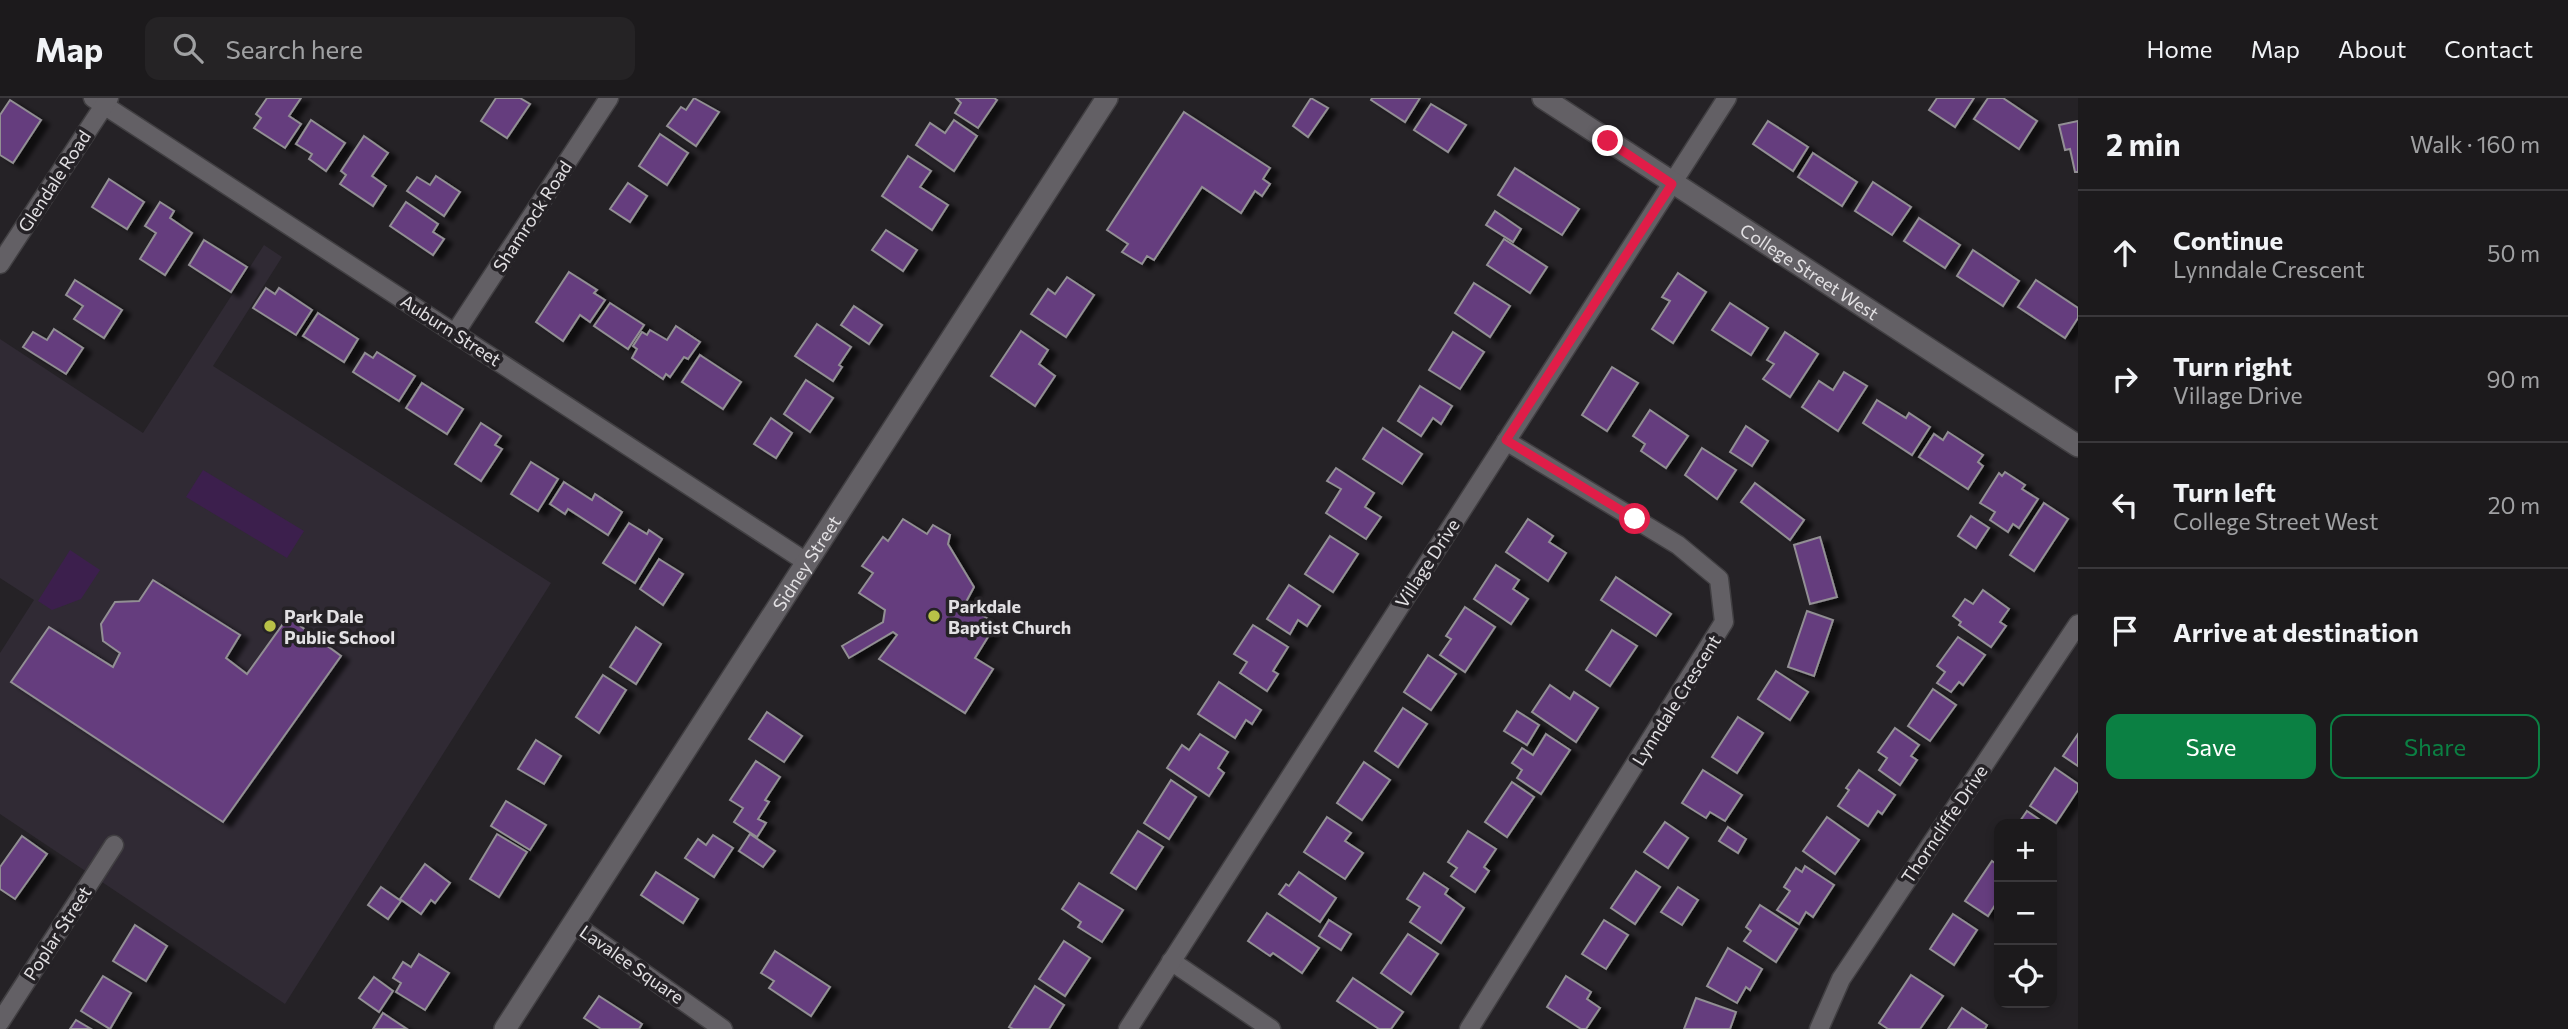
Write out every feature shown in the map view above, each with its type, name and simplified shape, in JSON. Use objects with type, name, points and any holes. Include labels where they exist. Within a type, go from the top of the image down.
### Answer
[{"type":"main road","name":"Sidney Street","points":[[506,1029],[1107,98]]},
{"type":"main road","name":"College Street West","points":[[1544,98],[1672,184],[2078,446]]},
{"type":"street","name":"Shamrock Road","points":[[455,333],[609,98]]},
{"type":"street","name":"Village Drive","points":[[1128,1029],[1727,98]]},
{"type":"street","name":"Auburn Street","points":[[102,100],[808,563]]},
{"type":"street","name":"Glendale Road","points":[[0,264],[102,100]]},
{"type":"street","name":"Lynndale Crescent","points":[[1469,1029],[1724,622],[1719,579],[1678,545],[1506,440]]},
{"type":"street","name":"Thorncliffe Drive","points":[[1819,1029],[1841,979],[2078,624]]},
{"type":"street","name":"Poplar Street","points":[[0,1022],[114,845]]},
{"type":"street","name":"Lavalee Square","points":[[574,923],[723,1029]]},
{"type":"street","points":[[1171,961],[1271,1029]]},
{"type":"shaded area","name":"Park Dale Public School","points":[[264,245],[282,257],[213,366],[551,583],[285,1004],[0,814],[0,653],[34,600],[0,578],[0,339],[143,433]]},
{"type":"shaded area","points":[[203,470],[304,531],[287,558],[186,497]]},
{"type":"shaded area","points":[[70,550],[100,570],[81,599],[52,610],[38,601]]},
{"type":"building","points":[[267,98],[301,98],[289,116],[301,124],[285,148],[254,128],[261,118],[256,114]]},
{"type":"building","points":[[496,98],[520,98],[530,104],[507,138],[481,121]]},
{"type":"building","points":[[694,98],[719,112],[696,146],[667,126],[681,107],[686,110]]},
{"type":"building","points":[[956,98],[997,100],[978,128],[955,113],[961,103]]},
{"type":"building","points":[[1311,98],[1328,108],[1308,137],[1293,126]]},
{"type":"building","points":[[1420,98],[1405,122],[1371,100]]},
{"type":"building","points":[[1937,98],[1974,98],[1955,127],[1929,110]]},
{"type":"building","points":[[1988,98],[2003,98],[2037,121],[2019,149],[1974,119]]},
{"type":"building","points":[[10,100],[41,120],[13,163],[0,155],[0,115]]},
{"type":"building","points":[[1431,104],[1466,125],[1448,152],[1414,130]]},
{"type":"building","points":[[1184,112],[1270,168],[1263,179],[1270,184],[1262,196],[1255,191],[1241,213],[1202,187],[1154,260],[1147,256],[1142,264],[1122,252],[1128,244],[1107,230]]},
{"type":"building","points":[[311,120],[345,143],[326,171],[309,159],[312,154],[296,144]]},
{"type":"building","points":[[954,120],[977,136],[954,171],[916,145],[930,123],[945,133]]},
{"type":"building","points":[[1768,121],[1808,147],[1793,171],[1753,144]]},
{"type":"building","points":[[2078,121],[2078,172],[2075,172],[2070,149],[2065,150],[2059,125]]},
{"type":"building","points":[[660,134],[688,153],[667,185],[639,166]]},
{"type":"building","points":[[364,136],[388,153],[372,176],[386,186],[373,206],[340,184],[346,175],[341,171]]},
{"type":"building","points":[[1813,153],[1857,182],[1842,206],[1798,177]]},
{"type":"building","points":[[908,156],[931,171],[920,187],[948,205],[932,230],[882,196]]},
{"type":"building","points":[[1515,168],[1579,209],[1562,235],[1498,195]]},
{"type":"building","points":[[436,176],[460,192],[444,216],[407,191],[417,177],[430,185]]},
{"type":"building","points":[[109,179],[144,202],[127,229],[92,207]]},
{"type":"building","points":[[1873,182],[1911,207],[1892,235],[1855,211]]},
{"type":"building","points":[[628,183],[647,196],[630,222],[610,209]]},
{"type":"building","points":[[160,202],[174,211],[170,218],[192,233],[165,275],[140,259],[156,233],[145,226]]},
{"type":"building","points":[[406,202],[438,224],[433,232],[444,239],[433,255],[390,226]]},
{"type":"building","points":[[1495,211],[1521,229],[1513,242],[1486,225]]},
{"type":"building","points":[[1919,218],[1960,245],[1945,268],[1904,241]]},
{"type":"building","points":[[886,230],[917,250],[903,271],[872,250]]},
{"type":"building","points":[[1504,239],[1547,267],[1530,293],[1487,265]]},
{"type":"building","points":[[204,240],[247,267],[231,292],[189,265]]},
{"type":"building","points":[[1973,250],[2019,281],[2003,306],[1957,276]]},
{"type":"building","points":[[569,272],[597,290],[594,293],[605,300],[590,322],[580,315],[563,341],[536,322]]},
{"type":"building","points":[[1678,273],[1706,292],[1673,343],[1652,329],[1670,301],[1662,297]]},
{"type":"building","points":[[1067,277],[1094,295],[1066,337],[1031,314],[1048,289],[1055,294]]},
{"type":"building","points":[[75,280],[122,310],[104,338],[74,319],[83,306],[66,295]]},
{"type":"building","points":[[2036,280],[2078,308],[2078,318],[2065,338],[2018,307]]},
{"type":"building","points":[[1474,283],[1510,306],[1490,337],[1455,313]]},
{"type":"building","points":[[266,288],[275,294],[279,288],[312,310],[296,335],[253,308]]},
{"type":"building","points":[[610,303],[644,325],[628,349],[594,326]]},
{"type":"building","points":[[1730,303],[1768,328],[1751,355],[1712,330]]},
{"type":"building","points":[[854,306],[882,325],[869,344],[841,325]]},
{"type":"building","points":[[318,313],[358,339],[344,362],[303,336]]},
{"type":"building","points":[[817,324],[851,347],[839,365],[842,367],[833,381],[795,356]]},
{"type":"building","points":[[676,326],[700,342],[688,359],[684,357],[670,377],[666,374],[663,379],[632,358],[637,349],[633,346],[642,332],[647,335],[650,330],[667,340]]},
{"type":"building","points":[[54,329],[83,348],[66,374],[23,347],[33,332],[47,340]]},
{"type":"building","points":[[1021,331],[1048,350],[1039,364],[1055,376],[1035,406],[991,376]]},
{"type":"building","points":[[1453,332],[1484,352],[1460,389],[1429,370]]},
{"type":"building","points":[[1785,332],[1818,354],[1790,397],[1763,379],[1774,364],[1767,360]]},
{"type":"building","points":[[377,352],[415,376],[399,401],[353,372],[365,353],[373,358]]},
{"type":"building","points":[[700,355],[741,382],[723,409],[682,382]]},
{"type":"building","points":[[1612,367],[1638,383],[1607,431],[1582,415]]},
{"type":"building","points":[[1844,372],[1867,386],[1838,431],[1802,407],[1819,381],[1833,390]]},
{"type":"building","points":[[806,380],[833,398],[810,432],[784,414]]},
{"type":"building","points":[[422,383],[463,409],[447,434],[406,408]]},
{"type":"building","points":[[1420,386],[1452,406],[1441,424],[1433,418],[1421,436],[1398,421]]},
{"type":"building","points":[[1877,400],[1906,418],[1909,413],[1930,427],[1912,455],[1863,423]]},
{"type":"building","points":[[1650,410],[1688,436],[1666,468],[1641,451],[1645,444],[1633,436]]},
{"type":"building","points":[[771,418],[792,433],[776,458],[754,444]]},
{"type":"building","points":[[481,423],[501,436],[495,445],[502,449],[481,481],[455,464]]},
{"type":"building","points":[[1746,426],[1768,441],[1752,466],[1730,452]]},
{"type":"building","points":[[1383,428],[1422,454],[1402,484],[1363,459]]},
{"type":"building","points":[[1948,432],[1983,455],[1978,462],[1983,466],[1968,489],[1919,457],[1934,434],[1943,440]]},
{"type":"building","points":[[1702,448],[1736,470],[1717,499],[1685,475]]},
{"type":"building","points":[[531,462],[558,479],[538,511],[511,494]]},
{"type":"building","points":[[1336,468],[1374,493],[1365,507],[1381,517],[1366,539],[1326,513],[1341,489],[1327,481]]},
{"type":"building","points":[[2005,472],[2025,485],[2022,489],[2038,499],[2019,528],[2013,524],[2008,532],[1990,520],[1995,512],[1980,503],[1999,473],[2002,476]]},
{"type":"building","points":[[564,482],[592,500],[595,494],[622,512],[608,535],[568,509],[565,514],[550,504]]},
{"type":"building","points":[[1755,483],[1804,520],[1790,540],[1741,502]]},
{"type":"building","points":[[2044,503],[2068,519],[2034,571],[2010,555]]},
{"type":"building","points":[[1971,516],[1989,528],[1976,548],[1958,536]]},
{"type":"building","name":"Parkdale Baptist Church","points":[[903,519],[927,534],[933,525],[950,535],[948,544],[974,587],[965,604],[996,624],[975,658],[993,669],[965,713],[879,659],[897,635],[893,632],[849,658],[842,646],[883,622],[885,610],[859,593],[873,573],[862,566],[883,537],[888,541]]},
{"type":"building","points":[[1528,519],[1553,536],[1549,542],[1566,553],[1548,581],[1506,552]]},
{"type":"building","points":[[629,523],[647,534],[649,530],[662,539],[635,583],[603,563]]},
{"type":"building","points":[[1330,536],[1358,554],[1333,592],[1305,574]]},
{"type":"building","points":[[1820,537],[1837,597],[1810,604],[1794,545]]},
{"type":"building","points":[[659,559],[683,574],[663,605],[640,589]]},
{"type":"building","points":[[1496,565],[1519,580],[1513,589],[1528,599],[1511,624],[1474,599]]},
{"type":"building","points":[[1616,577],[1671,614],[1656,636],[1601,600]]},
{"type":"building","points":[[153,580],[240,635],[226,658],[247,674],[288,617],[341,656],[223,822],[11,682],[49,627],[113,667],[120,653],[103,641],[101,624],[115,602],[139,601]]},
{"type":"building","points":[[1289,585],[1320,606],[1307,626],[1298,620],[1290,634],[1267,619]]},
{"type":"building","points":[[1983,590],[2009,609],[2000,622],[2006,626],[1991,647],[1959,625],[1961,622],[1953,616],[1965,599],[1973,604]]},
{"type":"building","points":[[1465,607],[1495,627],[1465,672],[1440,655],[1451,639],[1446,636]]},
{"type":"building","points":[[1807,611],[1833,620],[1814,676],[1788,667]]},
{"type":"building","points":[[1253,625],[1288,647],[1273,671],[1278,674],[1267,691],[1240,673],[1247,662],[1234,654]]},
{"type":"building","points":[[636,627],[661,644],[636,684],[610,667]]},
{"type":"building","points":[[1612,630],[1637,646],[1610,686],[1586,670]]},
{"type":"building","points":[[1958,637],[1985,655],[1963,685],[1959,682],[1951,692],[1937,683],[1945,672],[1937,666]]},
{"type":"building","points":[[1428,655],[1456,674],[1431,710],[1404,692]]},
{"type":"building","points":[[1776,671],[1808,692],[1790,720],[1758,699]]},
{"type":"building","points":[[603,675],[626,690],[599,733],[576,717]]},
{"type":"building","points":[[1219,682],[1261,710],[1252,724],[1246,720],[1235,738],[1198,714]]},
{"type":"building","points":[[1550,685],[1570,699],[1574,692],[1598,708],[1576,742],[1532,712]]},
{"type":"building","points":[[1933,689],[1956,705],[1930,741],[1908,726]]},
{"type":"building","points":[[1403,708],[1427,724],[1398,767],[1375,751]]},
{"type":"building","points":[[1517,711],[1539,725],[1527,745],[1504,731]]},
{"type":"building","points":[[767,712],[802,736],[784,762],[749,739]]},
{"type":"building","points":[[1738,717],[1763,733],[1737,773],[1712,757]]},
{"type":"building","points":[[1895,728],[1919,745],[1911,756],[1917,760],[1900,785],[1879,770],[1887,758],[1878,752]]},
{"type":"building","points":[[1200,734],[1228,752],[1218,768],[1224,773],[1209,796],[1167,768],[1182,745],[1189,750]]},
{"type":"building","points":[[1546,734],[1570,750],[1541,794],[1517,778],[1522,770],[1512,763],[1522,748],[1533,755]]},
{"type":"building","points":[[2078,734],[2078,766],[2063,756]]},
{"type":"building","points":[[536,740],[561,756],[544,784],[518,769]]},
{"type":"building","points":[[756,761],[780,777],[765,800],[769,802],[758,819],[766,823],[757,837],[734,822],[743,808],[730,800]]},
{"type":"building","points":[[1364,762],[1390,780],[1362,820],[1337,803]]},
{"type":"building","points":[[2055,768],[2078,784],[2078,790],[2057,822],[2057,819],[2050,819],[2030,806]]},
{"type":"building","points":[[1703,770],[1742,795],[1725,821],[1710,812],[1706,818],[1682,803]]},
{"type":"building","points":[[1859,770],[1895,795],[1882,814],[1878,811],[1868,826],[1838,806],[1849,790],[1846,788]]},
{"type":"building","points":[[1171,780],[1196,797],[1169,839],[1144,823]]},
{"type":"building","points":[[1512,782],[1534,797],[1507,837],[1485,822]]},
{"type":"building","points":[[506,801],[546,825],[530,850],[491,826]]},
{"type":"building","points":[[2027,811],[2039,819],[2021,819]]},
{"type":"building","points":[[1327,817],[1351,833],[1345,841],[1363,853],[1345,879],[1304,852]]},
{"type":"building","points":[[1827,817],[1859,840],[1835,874],[1803,851]]},
{"type":"building","points":[[1665,822],[1688,838],[1668,868],[1644,852]]},
{"type":"building","points":[[1728,827],[1746,839],[1738,853],[1719,841]]},
{"type":"building","points":[[1138,831],[1163,847],[1136,889],[1111,873]]},
{"type":"building","points":[[1468,831],[1496,849],[1484,867],[1489,871],[1475,892],[1451,876],[1457,868],[1448,862]]},
{"type":"building","points":[[497,834],[527,852],[499,897],[470,879]]},
{"type":"building","points":[[750,834],[775,851],[763,867],[739,851]]},
{"type":"building","points":[[713,835],[733,848],[714,877],[685,858],[698,839],[706,845]]},
{"type":"building","points":[[22,836],[47,854],[15,899],[0,889],[0,867]]},
{"type":"building","points":[[1992,861],[1994,907],[1988,916],[1965,901]]},
{"type":"building","points":[[425,864],[450,883],[435,903],[431,900],[421,914],[400,899]]},
{"type":"building","points":[[1805,866],[1834,885],[1813,917],[1806,912],[1799,924],[1777,910],[1790,891],[1784,887],[1796,868],[1802,872]]},
{"type":"building","points":[[1636,871],[1660,887],[1635,924],[1611,908]]},
{"type":"building","points":[[656,872],[698,899],[683,923],[641,895]]},
{"type":"building","points":[[1299,872],[1336,898],[1320,922],[1279,894]]},
{"type":"building","points":[[1424,873],[1448,889],[1445,894],[1464,908],[1441,943],[1410,922],[1420,907],[1407,899]]},
{"type":"building","points":[[1079,883],[1123,910],[1102,942],[1078,927],[1081,922],[1062,909]]},
{"type":"building","points":[[381,887],[401,901],[388,919],[368,905]]},
{"type":"building","points":[[1678,887],[1698,900],[1682,925],[1661,912]]},
{"type":"building","points":[[1760,905],[1797,929],[1776,962],[1744,941],[1751,931],[1746,927]]},
{"type":"building","points":[[1267,913],[1319,948],[1302,973],[1273,953],[1270,956],[1248,941]]},
{"type":"building","points":[[1953,914],[1977,930],[1954,965],[1930,949]]},
{"type":"building","points":[[1329,920],[1351,934],[1341,950],[1319,936]]},
{"type":"building","points":[[1604,920],[1628,935],[1606,969],[1582,954]]},
{"type":"building","points":[[135,925],[167,946],[146,981],[113,961]]},
{"type":"building","points":[[1408,934],[1438,954],[1411,994],[1381,973]]},
{"type":"building","points":[[1064,941],[1090,958],[1065,996],[1039,979]]},
{"type":"building","points":[[1728,948],[1762,969],[1750,990],[1746,987],[1737,1003],[1707,986]]},
{"type":"building","points":[[775,951],[830,987],[811,1016],[769,988],[774,981],[761,973]]},
{"type":"building","points":[[419,954],[449,973],[425,1010],[396,992],[401,983],[393,978],[403,962],[411,967]]},
{"type":"building","points":[[1911,975],[1943,996],[1920,1029],[1888,1029],[1879,1023]]},
{"type":"building","points":[[103,976],[131,993],[110,1029],[81,1011]]},
{"type":"building","points":[[1566,976],[1591,992],[1587,999],[1600,1008],[1586,1029],[1581,1029],[1547,1007]]},
{"type":"building","points":[[374,977],[393,991],[379,1012],[359,998]]},
{"type":"building","points":[[1353,978],[1403,1012],[1391,1029],[1379,1029],[1337,1001]]},
{"type":"building","points":[[1035,986],[1064,1005],[1049,1029],[1009,1027]]},
{"type":"building","points":[[599,996],[642,1024],[639,1029],[601,1029],[584,1018]]},
{"type":"building","points":[[1696,998],[1736,1012],[1730,1029],[1684,1029]]},
{"type":"building","points":[[1962,1008],[1987,1025],[1985,1029],[1948,1029]]},
{"type":"building","points":[[383,1013],[407,1029],[373,1029]]},
{"type":"building","points":[[76,1020],[91,1029],[70,1029]]},
{"type":"place","name":"Parkdale Baptist Church","points":[[934,616]]},
{"type":"place","name":"Park Dale Public School","points":[[270,626]]},
{"type":"route","points":[[1608,141],[1672,184],[1506,440],[1635,519]]}]
